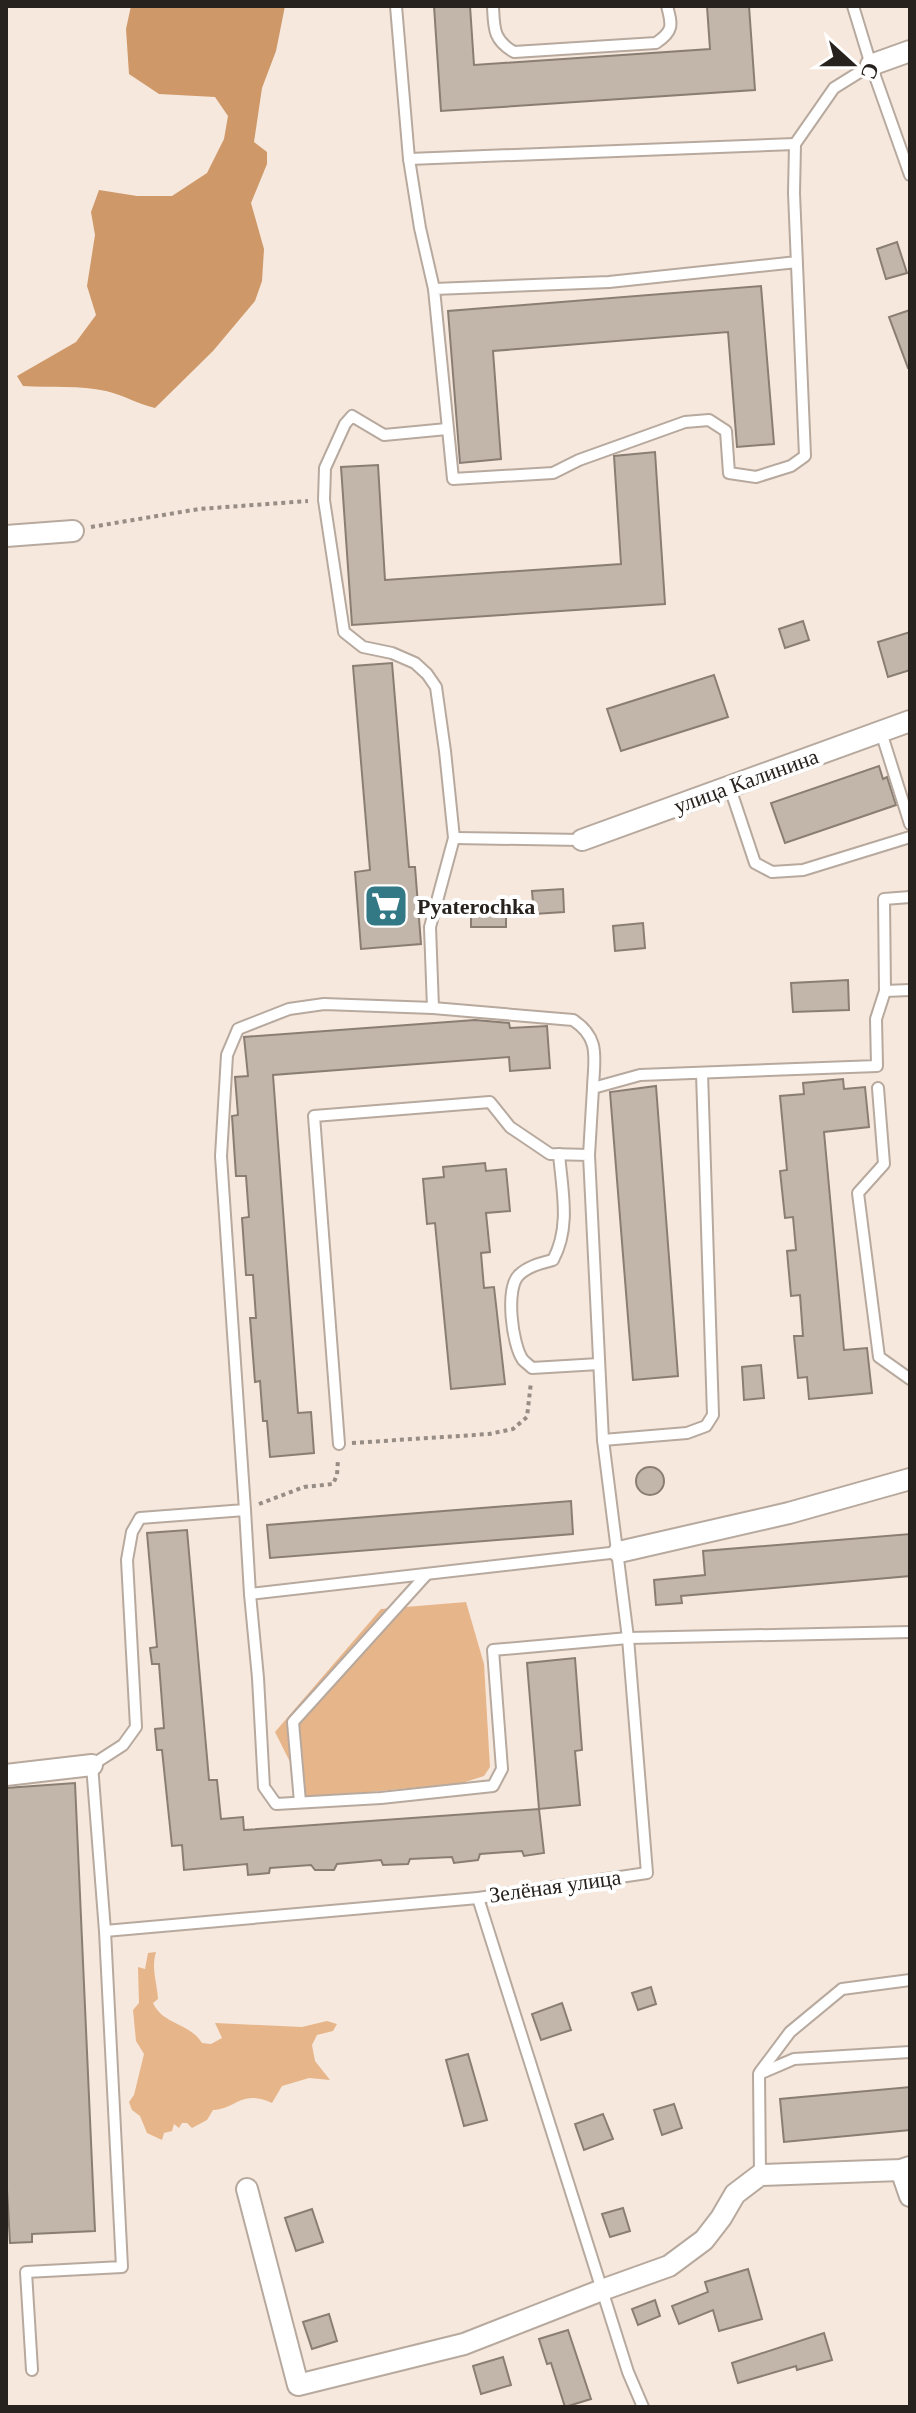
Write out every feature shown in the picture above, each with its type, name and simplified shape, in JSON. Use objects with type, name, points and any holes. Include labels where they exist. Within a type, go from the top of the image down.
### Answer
[{"type":"street","points":[[871,65],[910,51]]},
{"type":"street","points":[[6,536],[73,531]]},
{"type":"street","name":"улица Калинина","points":[[582,840],[910,721]]},
{"type":"street","points":[[619,1552],[789,1513],[910,1479]]},
{"type":"street","points":[[6,1775],[92,1765]]},
{"type":"street","points":[[247,2189],[298,2385],[464,2344],[669,2266],[704,2240],[735,2194],[760,2175],[905,2168],[910,2196]]},
{"type":"lane","points":[[396,6],[409,159],[434,289],[453,479],[553,473],[579,460],[685,422],[709,420],[726,431],[729,473],[756,477],[791,466],[805,456],[795,144],[834,88],[871,65]]},
{"type":"lane","points":[[493,6],[494,27],[501,44],[514,52],[656,43],[667,36],[672,24],[667,6]]},
{"type":"lane","points":[[853,6],[910,175]]},
{"type":"lane","points":[[409,159],[795,144]]},
{"type":"lane","points":[[434,289],[609,282],[797,262]]},
{"type":"lane","points":[[433,1008],[430,927],[454,838],[436,687],[415,663],[392,653],[363,647],[344,632],[324,500],[325,468],[345,424],[352,416],[384,435],[447,429]]},
{"type":"lane","points":[[881,732],[910,824]]},
{"type":"lane","points":[[730,788],[755,863],[772,872],[803,870],[910,837]]},
{"type":"lane","points":[[454,838],[582,840]]},
{"type":"lane","points":[[910,897],[884,899],[885,991],[876,1019],[884,1164],[858,1193],[879,1357],[910,1379]]},
{"type":"lane","points":[[885,991],[910,990]]},
{"type":"lane","name":"Зелёная улица","points":[[105,1931],[478,1898],[647,1873],[628,1638],[603,1440],[589,1155],[595,1046],[586,1028],[573,1020],[433,1008],[324,1004],[289,1009],[238,1029],[227,1055],[221,1156],[264,1787],[276,1804],[300,1802]]},
{"type":"lane","points":[[593,1088],[640,1075],[877,1066]]},
{"type":"lane","points":[[603,1440],[687,1433],[706,1426],[713,1415],[702,1073]]},
{"type":"lane","points":[[339,1444],[314,1116],[490,1102],[510,1127],[550,1154],[589,1155]]},
{"type":"lane","points":[[559,1154],[565,1227],[561,1245],[553,1260],[517,1276],[510,1294],[515,1338],[521,1358],[532,1368],[599,1364]]},
{"type":"lane","points":[[32,2370],[26,2272],[122,2267],[105,1931],[92,1765],[123,1745],[136,1727],[127,1560],[132,1532],[140,1518],[245,1510]]},
{"type":"lane","points":[[250,1594],[619,1552]]},
{"type":"lane","points":[[427,1574],[293,1722],[300,1802],[381,1798],[493,1786],[502,1769],[493,1650],[628,1638],[910,1632]]},
{"type":"lane","points":[[478,1898],[628,2372],[643,2407]]},
{"type":"lane","points":[[760,2175],[759,2074],[790,2032],[842,1989],[910,1980]]},
{"type":"lane","points":[[759,2074],[794,2059],[910,2052]]},
{"type":"path","points":[[73,531],[199,509],[324,500]]},
{"type":"path","points":[[245,1510],[304,1487],[333,1484],[337,1475],[339,1444],[489,1434],[513,1429],[527,1417],[532,1368]]},
{"type":"shaded area","points":[[131,6],[285,6],[276,51],[262,88],[254,142],[267,152],[267,164],[251,203],[264,249],[262,281],[255,301],[213,351],[155,408],[96,389],[23,386],[17,376],[76,342],[96,315],[87,286],[95,235],[91,212],[99,190],[137,196],[172,196],[207,173],[224,139],[228,116],[215,97],[159,94],[129,74],[126,29]]},
{"type":"shaded area","points":[[466,1602],[484,1664],[490,1767],[484,1776],[462,1783],[308,1798],[275,1732],[381,1609]]},
{"type":"shaded area","points":[[156,1952],[154,1969],[158,1999],[153,2003],[163,2016],[191,2031],[202,2043],[211,2044],[222,2038],[215,2023],[302,2027],[327,2021],[337,2024],[333,2031],[317,2035],[312,2045],[315,2061],[330,2080],[309,2078],[282,2086],[272,2103],[253,2098],[213,2110],[207,2120],[192,2128],[187,2123],[182,2123],[179,2128],[174,2124],[172,2131],[164,2133],[162,2140],[147,2133],[140,2116],[132,2110],[129,2102],[134,2095],[144,2054],[136,2041],[133,2010],[139,2003],[138,1967],[145,1969],[148,1953]]},
{"type":"building","points":[[434,6],[470,6],[474,65],[710,49],[707,6],[749,6],[755,90],[441,111]]},
{"type":"building","points":[[897,242],[907,273],[886,279],[877,249]]},
{"type":"building","points":[[761,286],[774,444],[737,447],[728,332],[493,351],[501,459],[460,463],[448,311]]},
{"type":"building","points":[[910,310],[910,368],[908,368],[889,317]]},
{"type":"building","points":[[655,452],[665,604],[352,625],[341,467],[378,465],[385,580],[621,564],[614,456]]},
{"type":"building","points":[[803,621],[809,640],[785,648],[779,629]]},
{"type":"building","points":[[910,632],[910,670],[888,677],[878,642]]},
{"type":"building","points":[[392,663],[409,867],[415,867],[421,944],[361,949],[355,872],[370,870],[353,666]]},
{"type":"building","points":[[714,675],[728,717],[621,751],[607,709]]},
{"type":"building","points":[[879,766],[883,779],[887,777],[896,805],[785,843],[771,803]]},
{"type":"building","points":[[563,889],[564,912],[534,914],[532,891]]},
{"type":"building","points":[[471,905],[506,905],[506,927],[471,927]]},
{"type":"building","points":[[643,923],[645,948],[615,951],[613,926]]},
{"type":"building","points":[[848,980],[849,1010],[793,1012],[791,983]]},
{"type":"building","points":[[475,1020],[509,1023],[510,1028],[547,1026],[550,1068],[510,1071],[509,1057],[273,1075],[298,1413],[311,1412],[314,1453],[270,1457],[260,1381],[255,1382],[250,1318],[256,1318],[253,1275],[246,1275],[242,1218],[249,1217],[246,1176],[236,1176],[232,1116],[238,1115],[235,1077],[248,1076],[244,1037]]},
{"type":"building","points":[[843,1079],[844,1089],[865,1087],[869,1127],[824,1132],[844,1350],[867,1348],[872,1393],[809,1399],[807,1377],[798,1378],[794,1336],[803,1336],[800,1295],[791,1296],[787,1251],[796,1250],[793,1217],[785,1218],[780,1171],[787,1170],[780,1096],[804,1094],[803,1083]]},
{"type":"building","points":[[656,1086],[678,1376],[633,1380],[610,1092]]},
{"type":"building","points":[[485,1163],[486,1171],[506,1169],[510,1211],[486,1213],[490,1252],[481,1253],[484,1288],[494,1287],[505,1384],[451,1389],[435,1223],[427,1224],[423,1179],[444,1177],[443,1167]]},
{"type":"building","points":[[761,1365],[764,1398],[744,1400],[742,1367]]},
{"type":"building","points":[[650,1467],[660,1471],[664,1481],[660,1491],[650,1495],[640,1491],[636,1481],[640,1471]]},
{"type":"building","points":[[571,1501],[573,1534],[270,1558],[267,1525]]},
{"type":"building","points":[[187,1530],[209,1780],[217,1780],[221,1819],[243,1817],[244,1830],[539,1809],[544,1853],[524,1856],[522,1851],[480,1854],[478,1860],[454,1863],[452,1857],[410,1859],[408,1864],[383,1865],[381,1860],[337,1864],[334,1870],[315,1870],[311,1865],[270,1868],[269,1873],[248,1875],[247,1864],[184,1870],[182,1845],[172,1846],[162,1750],[157,1750],[155,1729],[164,1728],[159,1664],[152,1664],[150,1648],[157,1647],[147,1533]]},
{"type":"building","points":[[910,1534],[910,1576],[681,1596],[682,1603],[656,1605],[654,1580],[705,1575],[703,1551]]},
{"type":"building","points":[[575,1658],[582,1750],[575,1751],[580,1805],[539,1809],[527,1663]]},
{"type":"building","points":[[75,1783],[95,2231],[32,2234],[32,2242],[10,2243],[6,2172],[6,1788]]},
{"type":"building","points":[[651,1987],[656,2004],[638,2010],[632,1993]]},
{"type":"building","points":[[562,2003],[571,2030],[541,2040],[532,2014]]},
{"type":"building","points":[[468,2054],[487,2120],[464,2126],[446,2060]]},
{"type":"building","points":[[910,2087],[910,2130],[784,2142],[780,2099]]},
{"type":"building","points":[[674,2104],[682,2128],[662,2135],[654,2110]]},
{"type":"building","points":[[603,2114],[613,2139],[584,2150],[575,2124]]},
{"type":"building","points":[[623,2208],[630,2231],[610,2237],[602,2214]]},
{"type":"building","points":[[312,2209],[323,2242],[296,2251],[285,2218]]},
{"type":"building","points":[[748,2269],[762,2319],[719,2331],[713,2310],[679,2324],[672,2306],[708,2292],[705,2282]]},
{"type":"building","points":[[655,2300],[660,2316],[638,2325],[632,2309]]},
{"type":"building","points":[[329,2314],[337,2341],[312,2349],[303,2322]]},
{"type":"building","points":[[568,2330],[591,2399],[565,2407],[551,2363],[547,2364],[539,2339]]},
{"type":"building","points":[[824,2333],[832,2360],[797,2370],[796,2366],[738,2383],[732,2363]]},
{"type":"building","points":[[503,2357],[511,2385],[481,2394],[473,2366]]},
{"type":"place","name":"Pyaterochka","points":[[386,906]]}]
